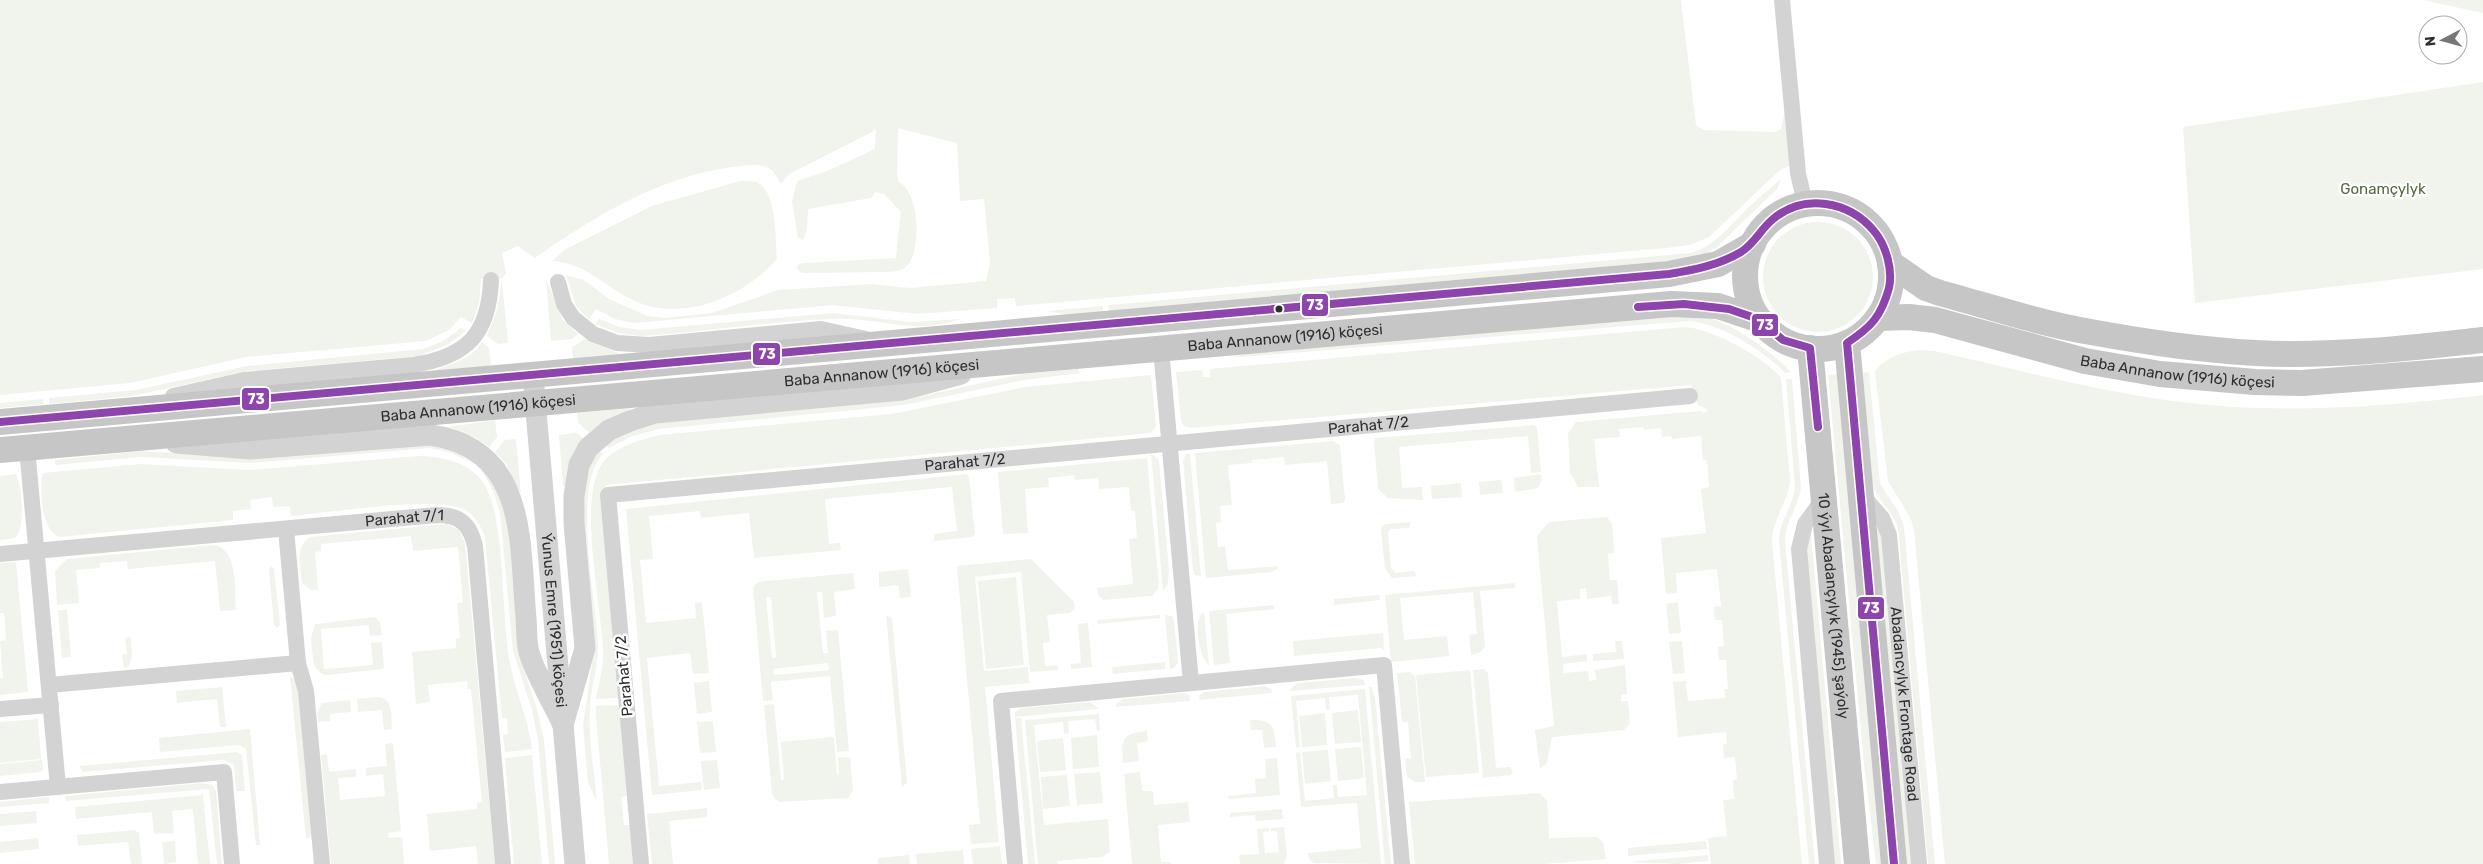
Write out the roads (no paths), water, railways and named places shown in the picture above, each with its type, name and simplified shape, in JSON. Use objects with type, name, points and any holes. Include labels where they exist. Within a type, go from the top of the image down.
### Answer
[{"type":"main road","points":[[1805,204],[1828,204],[1860,216],[1882,242],[1890,263],[1889,292],[1878,318],[1862,334],[1847,343],[1831,348],[1810,348],[1786,342],[1760,320],[1749,300],[1746,266],[1758,234],[1774,218],[1789,209],[1805,204]]},
{"type":"main road","name":"Baba Annanow (1916) köçesi","points":[[0,422],[116,410],[534,376],[1669,274],[1718,264],[1753,244]]},
{"type":"main road","name":"Baba Annanow (1916) köçesi","points":[[1890,263],[1926,288],[1940,293],[2088,332],[2161,343],[2256,353],[2303,353],[2360,351],[2483,340]]},
{"type":"main road","name":"Baba Annanow (1916) köçesi","points":[[0,450],[118,438],[1671,304],[1718,306],[1760,320]]},
{"type":"main road","name":"Baba Annanow (1916) köçesi","points":[[1878,318],[1909,317],[1935,320],[2085,361],[2160,374],[2255,382],[2302,383],[2483,369]]},
{"type":"main road","points":[[1847,343],[1894,864]]},
{"type":"main road","name":"10 ýyl Abadançylyk (1945) şaýoly","points":[[1810,348],[1857,864]]},
{"type":"street","points":[[1782,0],[1798,173],[1805,204]]},
{"type":"street","name":"Baba Annanow (1916) köçesi","points":[[116,410],[244,380],[413,365],[440,359],[465,347],[478,334],[489,308],[491,280]]},
{"type":"street","points":[[558,282],[564,304],[573,318],[593,334],[617,343],[649,345],[822,329],[890,344]]},
{"type":"street","points":[[1161,348],[1191,683]]},
{"type":"street","points":[[563,725],[585,648],[574,523],[576,478],[582,457],[599,437],[630,421],[655,413],[902,390],[1008,362]]},
{"type":"street","name":"Ýunus Emre (1951) köçesi","points":[[534,376],[575,864]]},
{"type":"street","name":"Parahat 7/2","points":[[641,864],[608,495],[1690,396]]},
{"type":"street","points":[[118,438],[250,449],[431,435],[452,440],[483,455],[498,471],[515,513],[529,653],[563,725]]},
{"type":"street","points":[[27,448],[58,787]]},
{"type":"street","name":"Abadancylyk Frontage Road","points":[[1860,494],[1882,518],[1889,535],[1919,864]]},
{"type":"street","points":[[1824,498],[1805,524],[1798,549],[1827,864]]},
{"type":"street","name":"Parahat 7/1","points":[[0,554],[437,515],[458,518],[467,526],[474,546],[503,864]]},
{"type":"street","points":[[286,529],[298,663],[306,691],[322,864]]},
{"type":"street","points":[[49,685],[298,663]]},
{"type":"street","points":[[1015,864],[1001,701],[1384,665],[1402,864]]},
{"type":"street","points":[[0,709],[51,705]]},
{"type":"street","points":[[0,792],[224,772],[232,864]]},
{"type":"park label","name":"Gonamçylyk","points":[[2383,189]]}]
